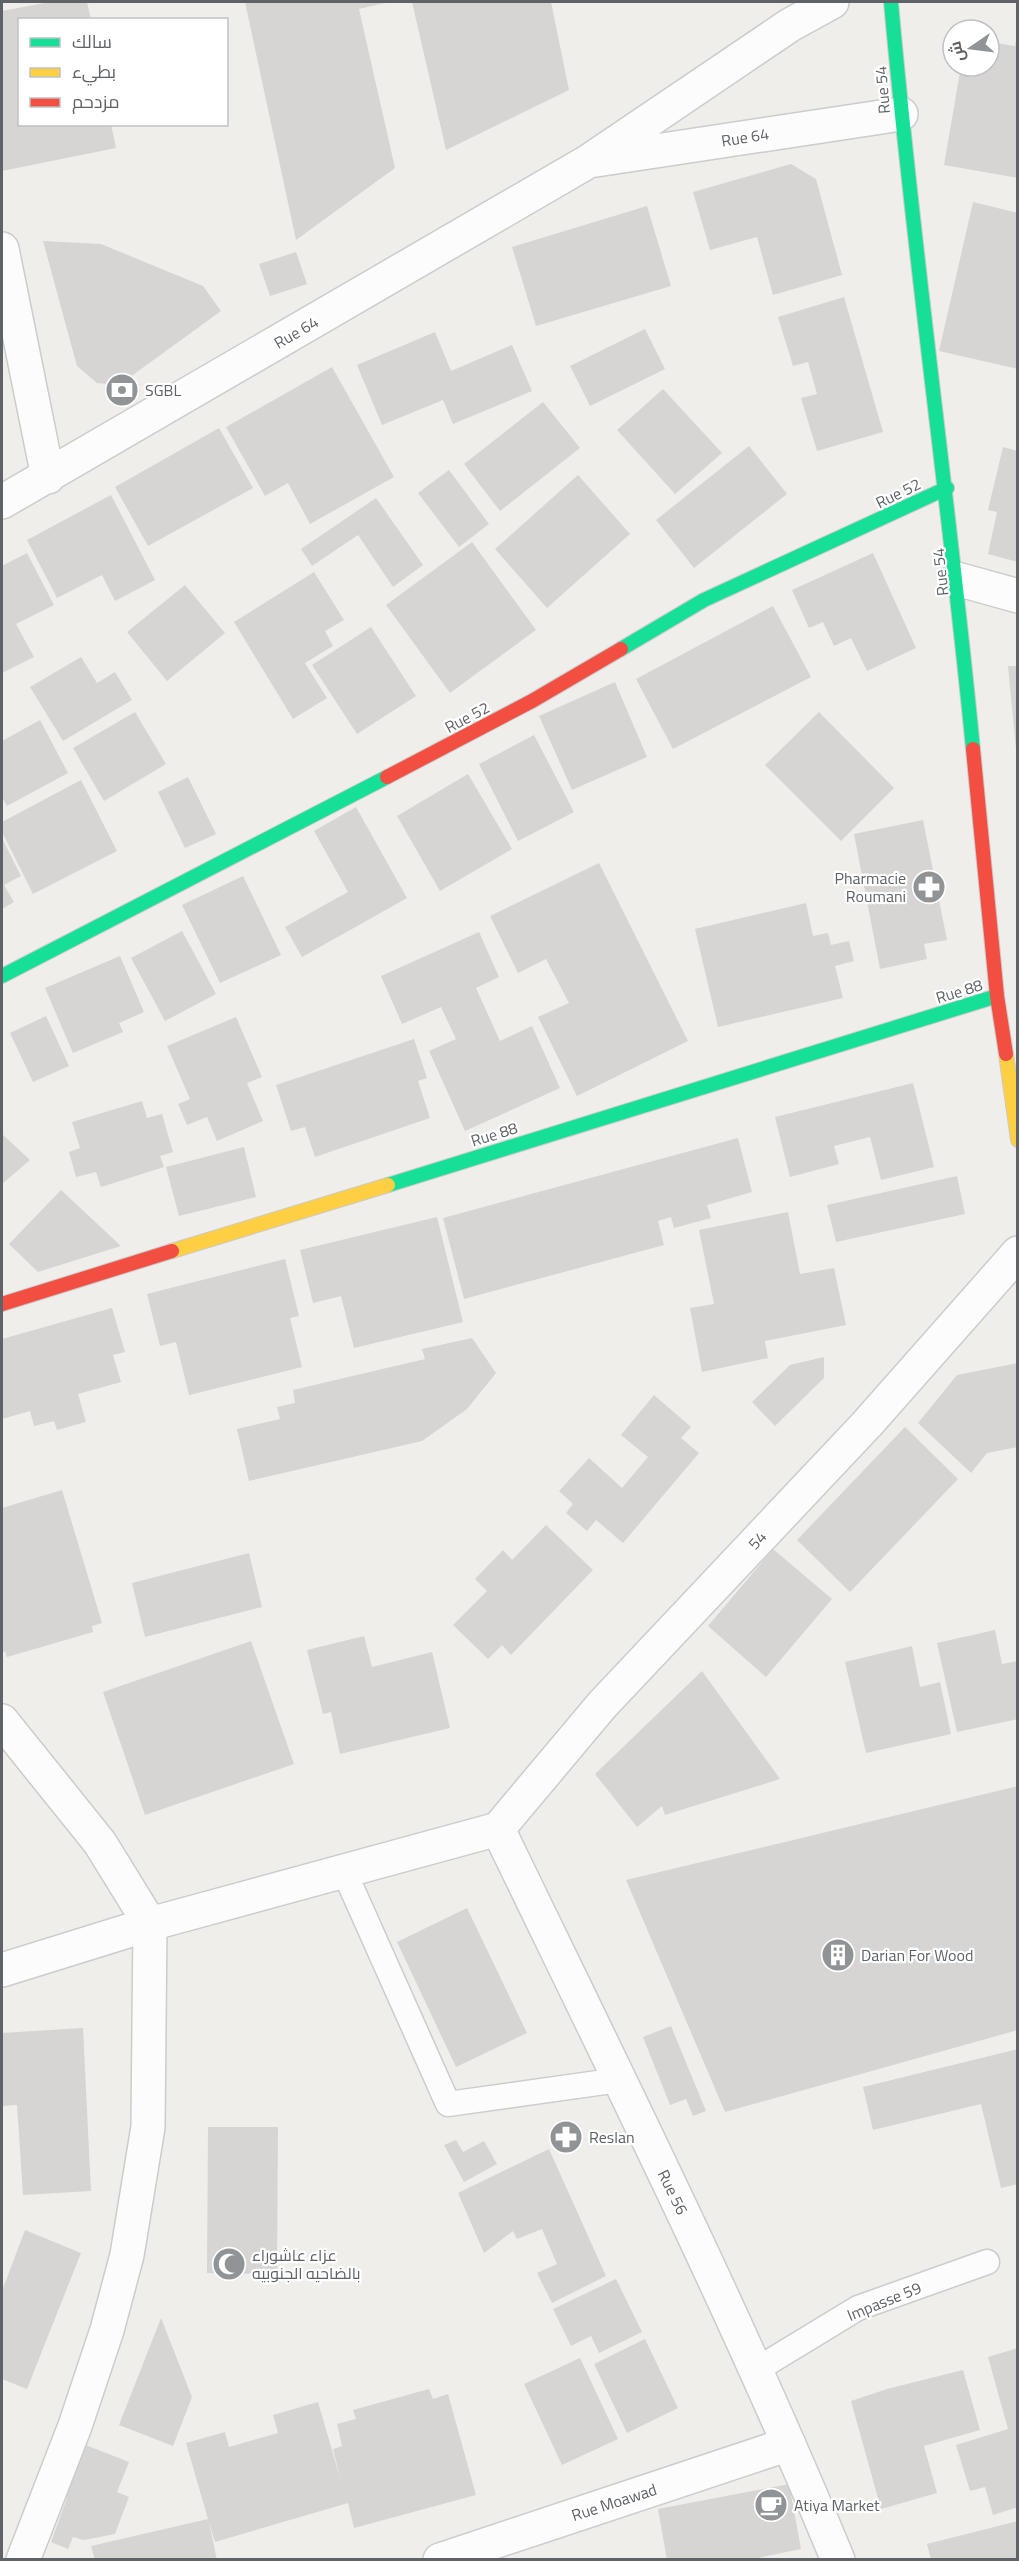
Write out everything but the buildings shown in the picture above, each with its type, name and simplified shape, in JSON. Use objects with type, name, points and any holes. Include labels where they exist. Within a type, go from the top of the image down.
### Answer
[{"type":"street","name":"Rue 64","points":[[2,502],[589,161],[790,25],[832,2]]},
{"type":"street","name":"Rue 54","points":[[891,2],[901,114],[957,579],[997,996],[1017,1140]]},
{"type":"street","name":"Rue 64","points":[[589,161],[901,114]]},
{"type":"street","points":[[2,249],[48,477]]},
{"type":"street","name":"Rue 52","points":[[2,975],[185,883],[532,701],[704,600],[947,488]]},
{"type":"street","points":[[957,579],[1017,596]]},
{"type":"street","name":"Rue 88","points":[[2,1304],[997,996]]},
{"type":"street","name":"54","points":[[498,1828],[602,1704],[867,1424],[1017,1253]]},
{"type":"street","points":[[2,1721],[100,1843],[150,1923],[148,2127],[127,2254],[107,2330],[79,2416],[23,2559]]},
{"type":"street","points":[[2,1970],[150,1923],[498,1828]]},
{"type":"street","name":"Rue 56","points":[[498,1828],[683,2210],[789,2444],[838,2559]]},
{"type":"street","name":"Rue Moawad","points":[[440,2559],[789,2444]]},
{"type":"lane","points":[[344,1871],[448,2104],[619,2080]]},
{"type":"lane","name":"Impasse 59","points":[[756,2370],[858,2308],[987,2262]]},
{"type":"traffic: fast","points":[[891,2],[973,749]]},
{"type":"traffic: fast","points":[[621,649],[704,600],[947,488]]},
{"type":"traffic: fast","points":[[2,976],[387,777]]},
{"type":"traffic: fast","points":[[388,1185],[997,996]]},
{"type":"traffic: slow","points":[[1006,1054],[1018,1140]]},
{"type":"traffic: slow","points":[[172,1251],[388,1185]]},
{"type":"traffic: jam","points":[[387,777],[532,701],[621,649]]},
{"type":"traffic: jam","points":[[973,749],[997,996],[1006,1054]]},
{"type":"traffic: jam","points":[[2,1304],[172,1251]]},
{"type":"place","name":"SGBL","points":[[122,390]]},
{"type":"place","name":"Pharmacie Roumani","points":[[929,887]]},
{"type":"place","name":"Darian For Wood","points":[[838,1955]]},
{"type":"place","name":"Reslan","points":[[566,2137]]},
{"type":"place","name":"عزاء عاشوراء بالضاحيه الجنوبيه","points":[[229,2264]]},
{"type":"place","name":"Atiya Market","points":[[771,2505]]}]
